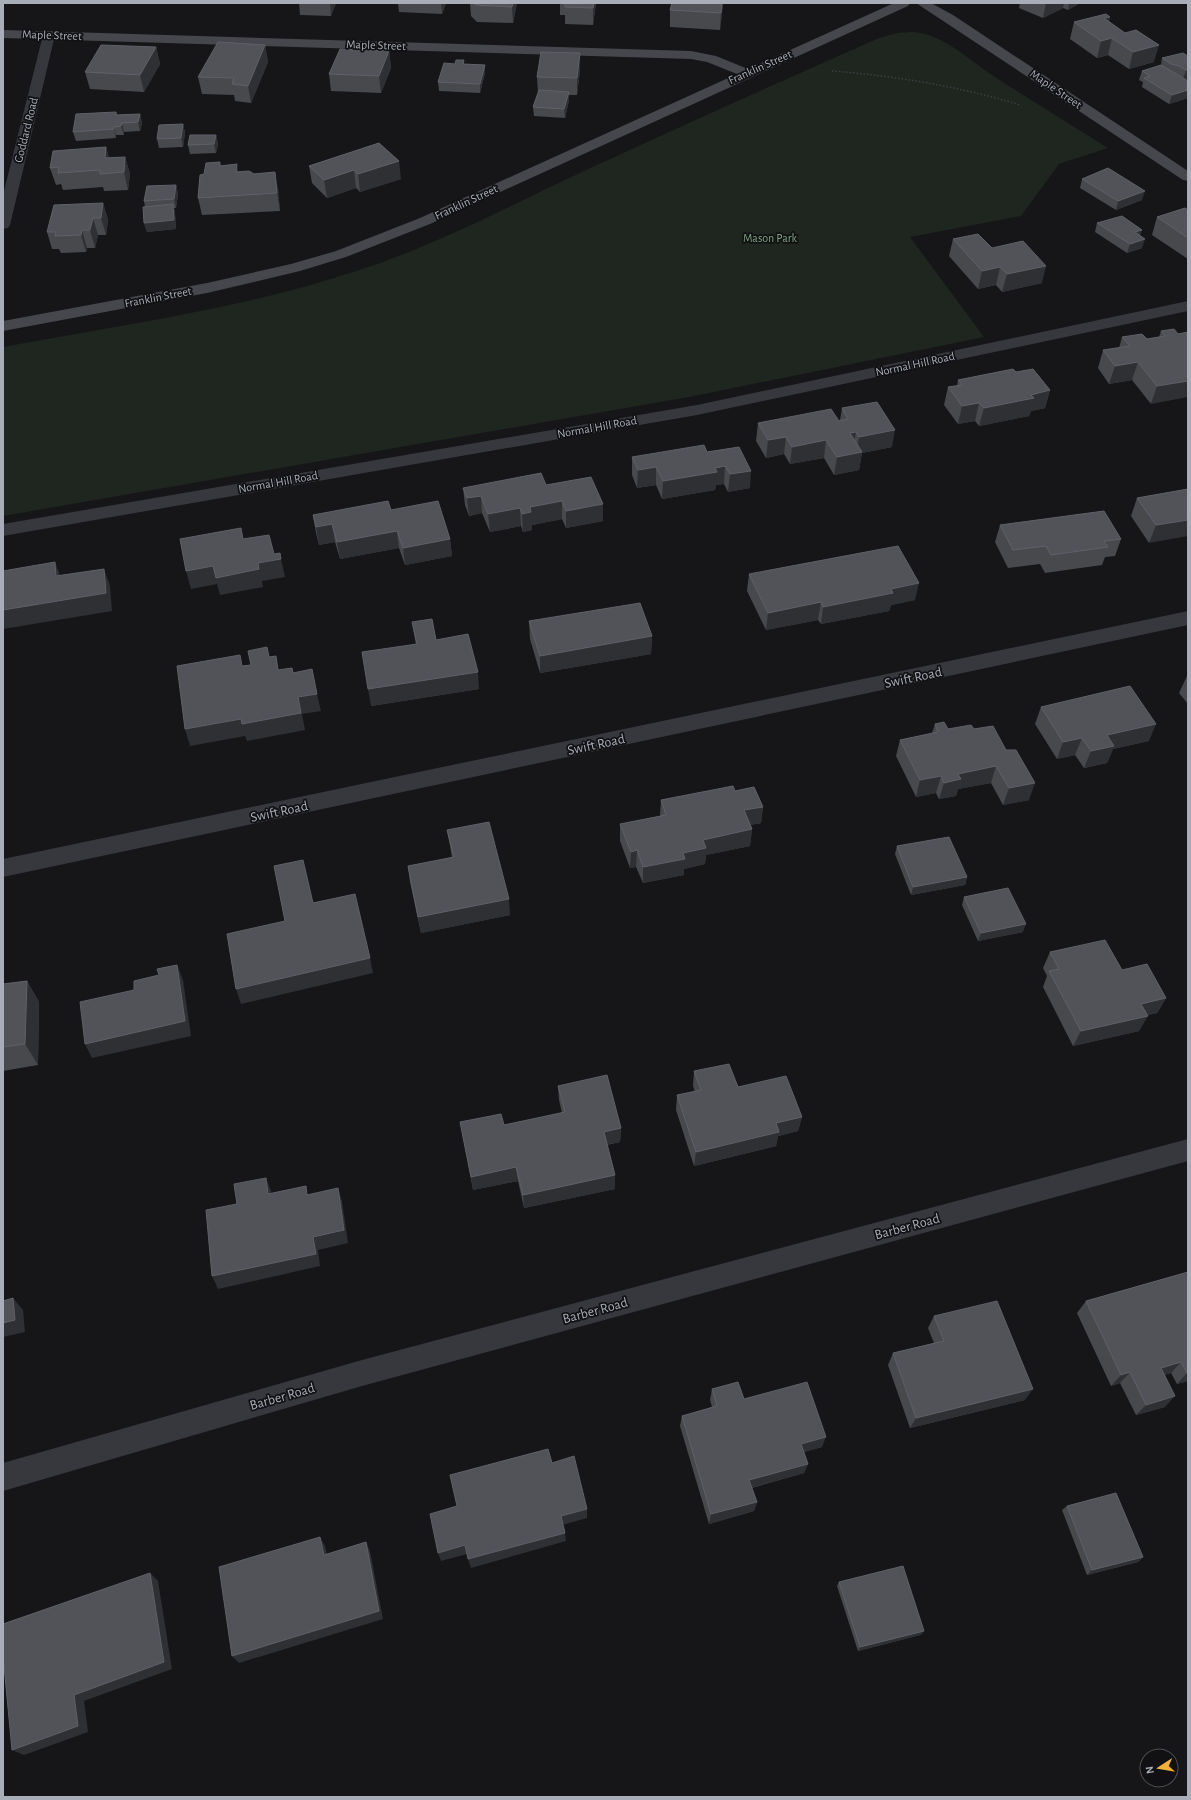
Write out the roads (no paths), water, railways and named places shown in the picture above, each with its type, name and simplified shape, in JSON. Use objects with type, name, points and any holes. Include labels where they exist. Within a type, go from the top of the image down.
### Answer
[{"type":"street","name":"Franklin Street","points":[[3,326],[215,287],[295,268],[341,254],[424,221],[746,73],[904,3]]},
{"type":"street","name":"Maple Street","points":[[922,3],[949,18],[1188,177]]},
{"type":"street","name":"Maple Street","points":[[3,34],[691,55],[711,59],[746,73]]},
{"type":"street","name":"Goddard Road","points":[[3,225],[49,35]]},
{"type":"street","name":"Normal Hill Road","points":[[3,530],[696,410],[1188,306]]},
{"type":"street","name":"Swift Road","points":[[3,868],[1188,618]]},
{"type":"street","name":"Barber Road","points":[[3,1477],[362,1373],[1188,1150]]},
{"type":"park label","name":"Mason Park","points":[[770,238]]}]
